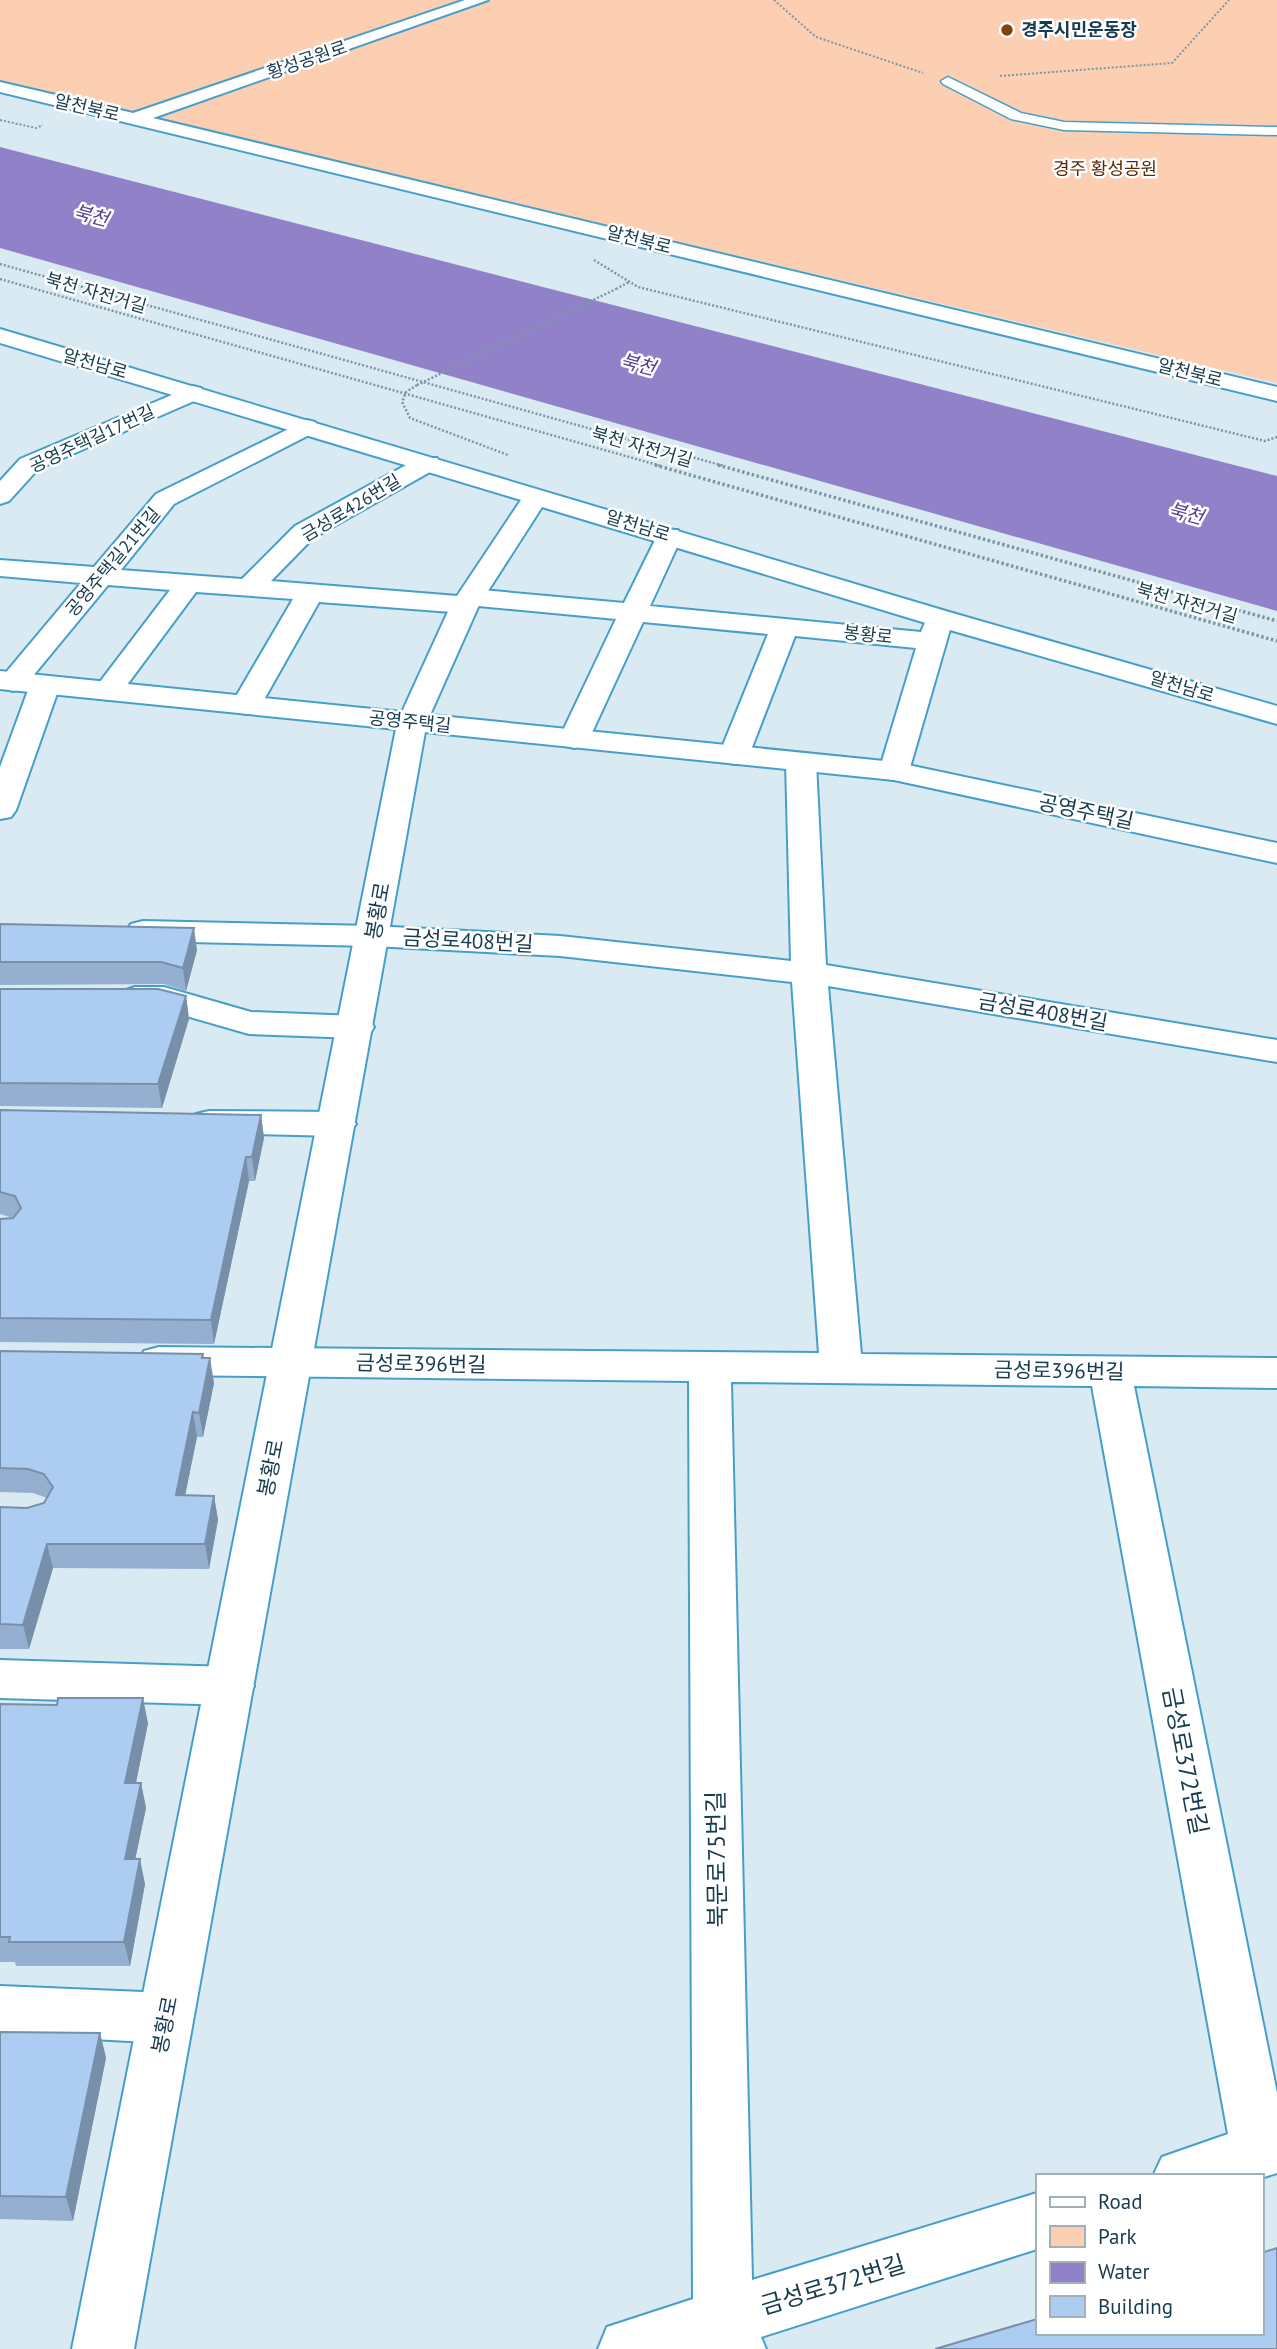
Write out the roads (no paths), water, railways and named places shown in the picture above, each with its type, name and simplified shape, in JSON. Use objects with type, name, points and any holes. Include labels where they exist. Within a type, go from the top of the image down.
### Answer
[{"type":"street","name":"황성공원로","points":[[134,119],[480,0]]},
{"type":"street","points":[[948,81],[1016,116],[1064,126],[1277,131]]},
{"type":"street","name":"알천북로","points":[[0,87],[1277,394]]},
{"type":"street","name":"알천남로","points":[[0,336],[669,536],[935,630],[1277,715]]},
{"type":"street","name":"공영주택길17번길","points":[[0,496],[29,464],[193,393]]},
{"type":"street","name":"공영주택길21번길","points":[[6,681],[102,576],[165,499],[307,427]]},
{"type":"street","points":[[0,455],[29,464]]},
{"type":"street","points":[[0,462],[29,464]]},
{"type":"street","name":"금성로426번길","points":[[249,588],[304,532],[428,463]]},
{"type":"street","name":"봉황로","points":[[103,2349],[412,722],[468,601],[537,495]]},
{"type":"street","points":[[574,738],[669,536]]},
{"type":"street","points":[[0,568],[310,593],[468,601]]},
{"type":"street","points":[[108,691],[189,583]]},
{"type":"street","points":[[246,705],[310,593]]},
{"type":"street","name":"봉황로","points":[[468,601],[634,611],[785,626],[935,630]]},
{"type":"street","points":[[734,755],[785,626]]},
{"type":"street","points":[[894,771],[935,630]]},
{"type":"street","name":"공영주택길","points":[[6,681],[894,771],[1277,853]]},
{"type":"street","points":[[0,810],[44,685]]},
{"type":"street","points":[[801,762],[809,973],[841,1368]]},
{"type":"street","name":"금성로408번길","points":[[111,930],[373,936],[560,946],[809,973],[1277,1051]]},
{"type":"street","points":[[96,998],[164,998],[249,1023],[356,1027]]},
{"type":"street","points":[[176,1122],[337,1124]]},
{"type":"street","name":"금성로396번길","points":[[125,1360],[1277,1373]]},
{"type":"street","name":"북문로75번길","points":[[710,1367],[729,2334]]},
{"type":"street","name":"금성로372번길","points":[[1111,1371],[1268,2149],[1188,2174]]},
{"type":"street","points":[[0,1679],[230,1686]]},
{"type":"street","points":[[0,2010],[166,2018]]},
{"type":"street","name":"금성로372번길","points":[[629,2349],[729,2334],[1036,2221]]},
{"type":"water","name":"북천","points":[[0,147],[1277,476],[1277,611],[0,248]]},
{"type":"place","name":"경주시민운동장","points":[[1007,30]]},
{"type":"park label","name":"경주 황성공원","points":[[1105,169]]}]
